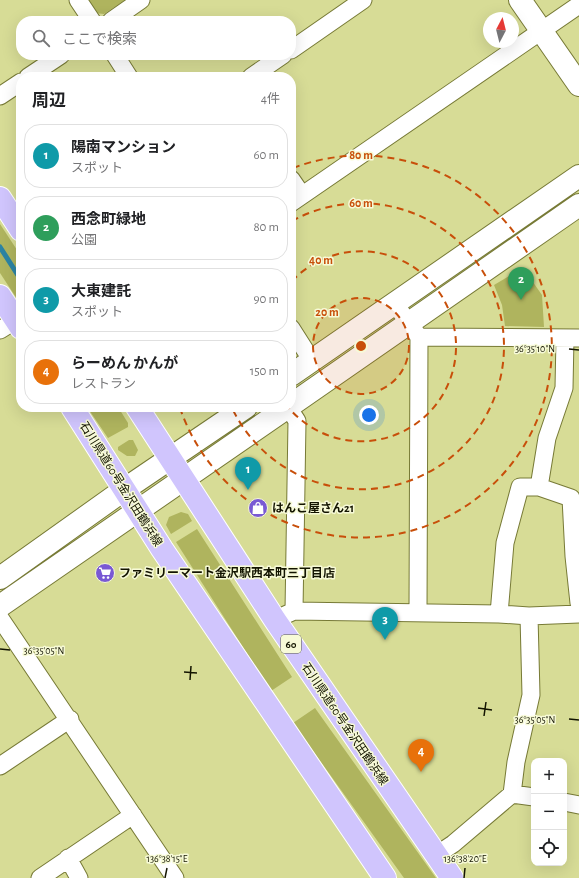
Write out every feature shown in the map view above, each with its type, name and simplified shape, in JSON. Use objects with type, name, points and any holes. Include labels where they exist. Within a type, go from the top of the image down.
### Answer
[{"type":"main road","points":[[0,198],[16,222]]},
{"type":"main road","points":[[0,296],[12,326]]},
{"type":"main road","name":"石川県道60号金沢田鶴浜線","points":[[75,412],[162,549],[385,878]]},
{"type":"main road","name":"石川県道60号金沢田鶴浜線","points":[[140,412],[184,479],[284,616],[436,856],[452,878]]},
{"type":"street","points":[[78,0],[89,16]]},
{"type":"street","points":[[118,16],[141,0]]},
{"type":"street","points":[[296,47],[363,0]]},
{"type":"street","points":[[520,0],[579,85]]},
{"type":"street","points":[[297,199],[579,5]]},
{"type":"street","points":[[36,72],[54,60]]},
{"type":"street","points":[[118,60],[126,72]]},
{"type":"street","points":[[258,72],[276,60]]},
{"type":"street","points":[[0,96],[16,85]]},
{"type":"street","points":[[296,371],[579,176]]},
{"type":"street","points":[[296,402],[414,330],[579,205]]},
{"type":"street","points":[[395,304],[414,330],[418,613]]},
{"type":"street","points":[[414,330],[572,338],[564,388],[547,438],[539,487]]},
{"type":"street","points":[[296,336],[312,360]]},
{"type":"street","points":[[0,578],[125,489],[239,412]]},
{"type":"street","points":[[0,606],[281,412]]},
{"type":"street","points":[[291,412],[297,421],[284,616],[418,613],[529,616],[579,614]]},
{"type":"street","points":[[499,614],[505,543],[520,487],[539,487],[571,498],[574,556],[579,603]]},
{"type":"street","points":[[436,856],[453,844],[512,794],[516,762],[532,694],[529,616]]},
{"type":"street","points":[[0,618],[175,878]]},
{"type":"street","points":[[0,766],[70,720]]},
{"type":"street","points":[[512,794],[531,797]]},
{"type":"street","points":[[567,803],[579,805]]},
{"type":"street","points":[[40,878],[133,814]]},
{"type":"street","points":[[68,858],[79,878]]},
{"type":"green space","points":[[87,0],[125,0],[104,14],[95,13]]},
{"type":"green space","points":[[0,224],[16,248],[16,297],[0,273]]},
{"type":"green space","points":[[523,268],[542,295],[544,327],[505,326],[502,305],[494,285]]},
{"type":"green space","points":[[90,412],[121,412],[128,423],[128,427],[108,438]]},
{"type":"green space","points":[[129,440],[133,440],[138,450],[135,456],[127,456],[118,450],[118,447]]},
{"type":"green space","points":[[181,512],[188,514],[192,521],[171,534],[166,525],[169,517]]},
{"type":"green space","points":[[197,529],[292,677],[271,691],[176,542]]},
{"type":"green space","points":[[315,708],[436,878],[404,878],[293,723]]},
{"type":"waterway","points":[[0,247],[16,272]]},
{"type":"place","name":"西念町緑地","points":[[521,300]]},
{"type":"place","name":"陽南マンション","points":[[248,490]]},
{"type":"place","name":"はんこ屋さん21","points":[[258,508]]},
{"type":"place","name":"ファミリーマート金沢駅西本町三丁目店","points":[[105,573]]},
{"type":"place","name":"大東建託","points":[[385,640]]},
{"type":"place","name":"らーめん かんが","points":[[421,772]]}]
